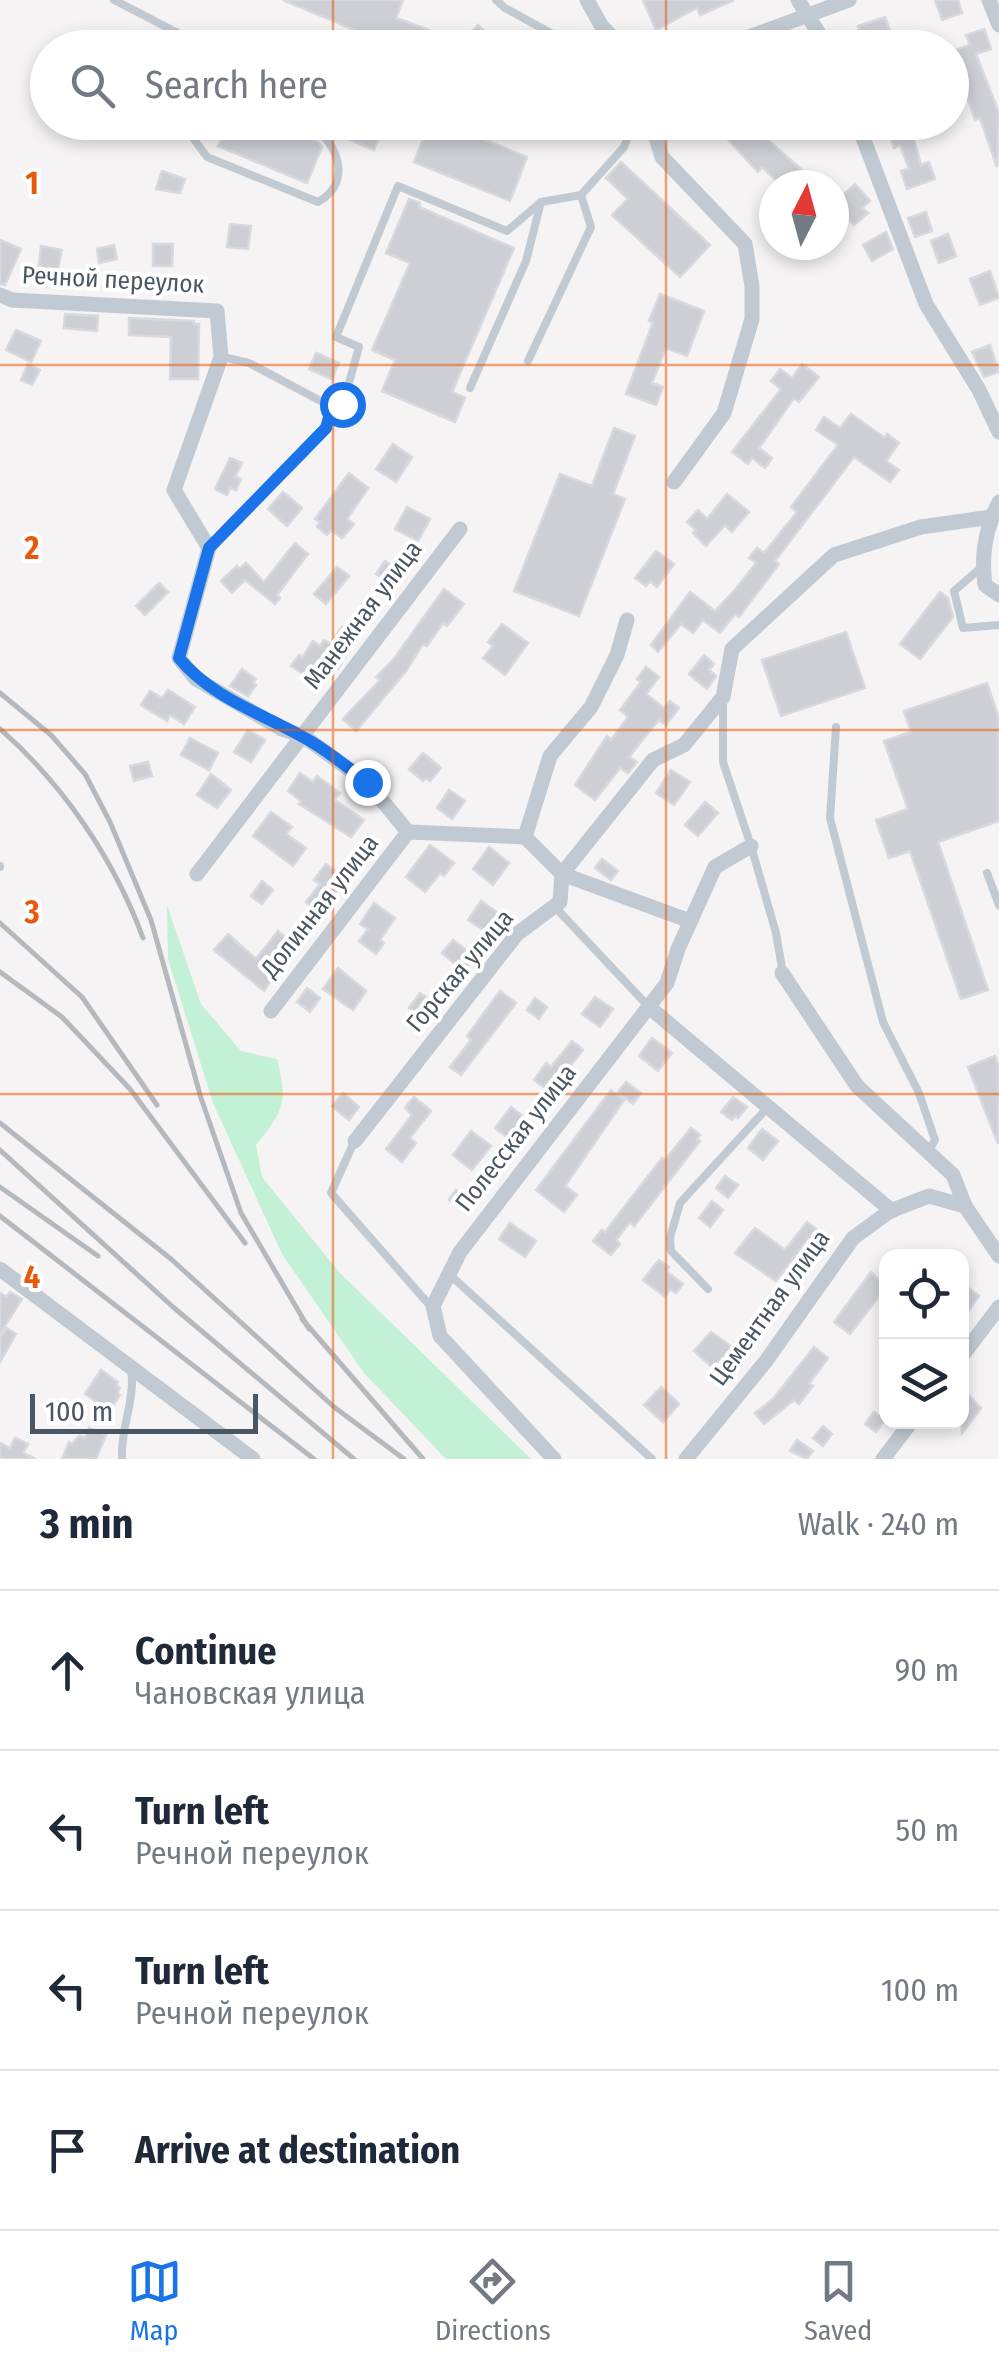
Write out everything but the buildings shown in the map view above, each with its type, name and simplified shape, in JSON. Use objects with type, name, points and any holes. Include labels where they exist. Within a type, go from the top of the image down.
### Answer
[{"type":"street","points":[[587,0],[606,30]]},
{"type":"street","points":[[798,0],[817,30]]},
{"type":"street","points":[[767,30],[848,0]]},
{"type":"street","points":[[988,0],[999,25]]},
{"type":"street","points":[[657,140],[662,157],[745,244],[752,286],[752,319],[724,413],[674,482]]},
{"type":"street","points":[[863,140],[926,304],[979,390],[999,432]]},
{"type":"street","name":"Речной переулок","points":[[0,295],[12,300],[217,311],[221,356]]},
{"type":"street","points":[[221,356],[174,490],[209,548],[179,658],[196,679],[303,736],[367,782],[408,832],[525,838],[562,874],[690,921]]},
{"type":"street","points":[[999,502],[991,517],[982,556],[985,585],[999,595]]},
{"type":"street","points":[[554,906],[560,902],[562,874],[653,760],[684,745],[724,697],[732,649],[834,554],[921,527],[991,517]]},
{"type":"street","name":"Манежная улица","points":[[197,874],[460,530]]},
{"type":"street","points":[[525,838],[550,756],[591,708],[617,655],[626,620]]},
{"type":"street","name":"Долинная улица","points":[[271,1011],[408,832]]},
{"type":"street","name":"Полесская улица","points":[[434,1309],[460,1252],[667,983],[715,866],[751,846]]},
{"type":"street","name":"Горская улица","points":[[355,1142],[517,934],[554,906]]},
{"type":"street","points":[[783,973],[858,1086],[953,1175],[965,1206],[999,1256]]},
{"type":"street","points":[[649,1007],[892,1211]]},
{"type":"street","name":"Цементная улица","points":[[686,1459],[766,1361],[853,1238],[892,1211],[929,1196],[965,1206]]},
{"type":"street","points":[[0,1269],[253,1459]]},
{"type":"street","points":[[969,1347],[999,1307]]},
{"type":"street","points":[[434,1309],[440,1336],[554,1459]]},
{"type":"street","points":[[883,1459],[907,1429]]},
{"type":"lane","points":[[114,0],[174,30]]},
{"type":"lane","points":[[496,0],[545,30]]},
{"type":"lane","points":[[194,140],[207,158],[318,202],[327,197],[340,167],[328,140]]},
{"type":"lane","points":[[221,356],[248,363],[332,407],[342,404],[359,347],[336,337],[398,186],[508,231],[541,202],[581,195],[627,140]]},
{"type":"lane","points":[[528,360],[591,227],[581,195]]},
{"type":"lane","points":[[470,388],[526,261],[541,202]]},
{"type":"lane","points":[[209,548],[326,428],[332,407]]},
{"type":"lane","points":[[983,566],[954,591],[963,628],[999,625]]},
{"type":"lane","points":[[724,697],[723,762],[776,933],[783,973]]},
{"type":"lane","points":[[836,727],[830,818],[883,1022],[919,1093],[935,1140],[928,1152]]},
{"type":"lane","points":[[987,873],[999,904]]},
{"type":"lane","points":[[554,906],[649,1007]]},
{"type":"lane","points":[[708,1288],[671,1251],[674,1221],[680,1203],[768,1107]]},
{"type":"lane","points":[[355,1142],[331,1194],[434,1309]]},
{"type":"lane","points":[[449,1274],[652,1459]]},
{"type":"lane","points":[[122,1459],[121,1438],[133,1383],[131,1368]]},
{"type":"green space","points":[[167,905],[201,1004],[241,1051],[277,1059],[283,1096],[278,1114],[256,1145],[262,1177],[339,1272],[531,1459],[446,1459],[364,1373],[282,1254],[213,1103],[168,959]]},
{"type":"railway","points":[[0,693],[51,735],[85,774],[110,822],[151,920],[201,1098],[241,1213],[309,1329]]},
{"type":"railway","points":[[0,729],[45,774],[84,824],[117,880],[143,938]]},
{"type":"railway","points":[[0,923],[82,997],[157,1105]]},
{"type":"railway","points":[[0,972],[62,1017],[130,1089],[245,1243]]},
{"type":"railway","points":[[0,1123],[171,1259],[334,1407],[404,1459]]},
{"type":"railway","points":[[0,1150],[173,1307],[354,1459]]},
{"type":"railway","points":[[0,1187],[98,1256]]},
{"type":"railway","points":[[0,1216],[314,1459]]},
{"type":"railway","points":[[302,1319],[423,1459]]},
{"type":"route","points":[[342,404],[332,407],[326,428],[209,548],[179,658],[196,679],[303,736],[367,782]]}]
